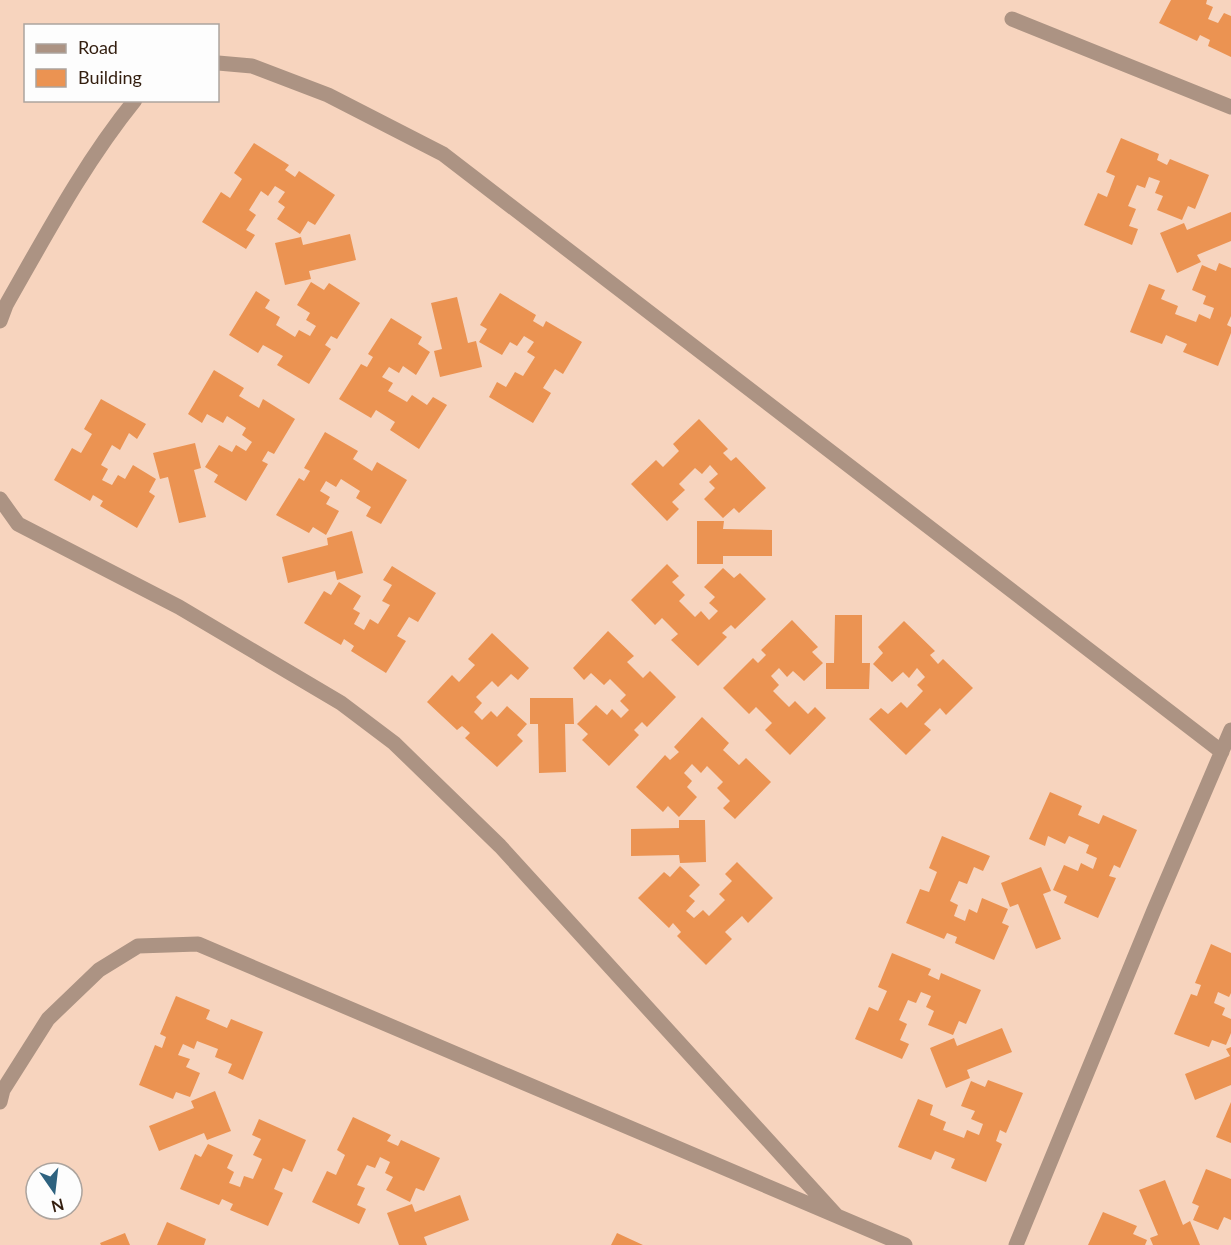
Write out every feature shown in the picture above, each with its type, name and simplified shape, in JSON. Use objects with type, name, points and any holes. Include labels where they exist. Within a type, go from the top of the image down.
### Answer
[{"type":"street","points":[[1012,19],[1231,106]]},
{"type":"street","points":[[219,63],[252,66],[328,95],[443,154],[1222,752]]},
{"type":"street","points":[[0,321],[6,305],[67,198],[114,126],[133,102]]},
{"type":"street","points":[[0,499],[18,524],[179,607],[341,703],[393,743],[500,846],[837,1216]]},
{"type":"street","points":[[1016,1245],[1231,730]]},
{"type":"street","points":[[0,1102],[3,1090],[48,1019],[99,970],[138,946],[198,944],[905,1245]]},
{"type":"building","points":[[1171,0],[1207,0],[1206,4],[1213,7],[1208,19],[1218,23],[1224,13],[1231,16],[1231,57],[1208,46],[1210,40],[1200,35],[1197,41],[1159,23]]},
{"type":"building","points":[[1121,138],[1159,154],[1157,160],[1167,165],[1170,159],[1209,175],[1195,209],[1188,206],[1182,220],[1157,210],[1163,196],[1155,193],[1160,181],[1149,177],[1145,188],[1137,185],[1128,206],[1136,209],[1129,226],[1138,229],[1132,245],[1084,225],[1098,193],[1107,197],[1115,176],[1106,172]]},
{"type":"building","points":[[254,143],[289,165],[285,170],[295,177],[299,171],[335,195],[315,225],[308,221],[300,234],[277,219],[285,207],[278,202],[285,192],[275,186],[268,196],[261,191],[249,210],[256,215],[246,230],[255,235],[246,249],[202,222],[221,192],[230,198],[242,179],[234,173]]},
{"type":"building","points":[[1231,212],[1231,241],[1197,255],[1201,262],[1177,273],[1160,233],[1184,223],[1187,230]]},
{"type":"building","points":[[350,234],[356,260],[309,271],[311,279],[285,285],[275,243],[301,237],[303,245]]},
{"type":"building","points":[[1219,263],[1231,268],[1231,316],[1227,325],[1231,327],[1231,333],[1218,366],[1183,352],[1187,344],[1166,335],[1162,344],[1130,332],[1149,284],[1165,290],[1161,299],[1178,306],[1175,314],[1196,322],[1199,314],[1210,319],[1214,308],[1203,304],[1206,296],[1192,290],[1202,265],[1216,271]]},
{"type":"building","points":[[311,282],[324,290],[329,283],[360,303],[337,339],[331,336],[325,345],[331,349],[309,384],[277,365],[283,356],[263,345],[258,353],[229,335],[256,291],[270,300],[265,308],[280,317],[276,325],[295,337],[299,330],[310,336],[316,326],[306,320],[310,313],[297,305]]},
{"type":"building","points":[[500,293],[536,315],[533,321],[543,327],[546,321],[582,342],[563,374],[555,369],[543,388],[551,393],[533,423],[489,397],[497,382],[506,387],[515,372],[523,376],[535,357],[527,352],[534,342],[524,336],[517,346],[510,342],[502,355],[479,342],[487,329],[480,325]]},
{"type":"building","points":[[457,297],[468,343],[476,341],[482,367],[440,377],[434,351],[442,349],[431,303]]},
{"type":"building","points":[[391,318],[422,337],[418,344],[430,352],[416,375],[403,366],[399,373],[389,367],[382,377],[393,383],[388,391],[407,402],[412,395],[427,405],[433,397],[447,405],[419,449],[390,430],[395,422],[376,410],[371,418],[339,399],[361,364],[367,367],[373,357],[368,354]]},
{"type":"building","points":[[214,370],[244,388],[239,396],[259,408],[263,399],[295,419],[274,454],[268,451],[262,461],[268,464],[246,501],[214,482],[218,475],[205,467],[219,445],[232,452],[236,445],[246,451],[252,442],[242,435],[246,428],[227,416],[223,423],[207,414],[202,423],[188,414]]},
{"type":"building","points":[[101,399],[146,424],[137,439],[129,433],[120,450],[112,445],[101,465],[108,469],[102,480],[112,485],[118,475],[125,479],[133,465],[156,479],[149,492],[155,496],[137,528],[100,506],[103,501],[93,495],[90,501],[54,480],[72,448],[81,453],[92,434],[84,429]]},
{"type":"building","points":[[699,419],[728,449],[723,453],[731,461],[736,457],[766,488],[739,513],[734,508],[723,518],[704,499],[715,488],[709,482],[718,474],[710,465],[702,474],[695,468],[679,484],[685,490],[672,502],[679,509],[667,521],[631,484],[656,460],[663,467],[679,451],[673,444]]},
{"type":"building","points":[[325,432],[358,451],[353,459],[372,471],[377,462],[407,480],[381,524],[366,516],[371,507],[356,498],[360,491],[341,479],[336,487],[326,481],[320,491],[330,497],[326,504],[339,511],[326,535],[313,527],[309,533],[276,515],[299,478],[304,481],[310,471],[304,468]]},
{"type":"building","points":[[195,443],[201,468],[194,470],[206,517],[179,523],[168,477],[160,479],[153,453]]},
{"type":"building","points":[[697,521],[724,521],[723,529],[772,530],[772,556],[723,556],[723,564],[697,564]]},
{"type":"building","points":[[352,531],[363,573],[337,580],[335,571],[288,583],[282,557],[328,545],[327,538]]},
{"type":"building","points":[[667,564],[679,576],[672,582],[685,595],[679,601],[695,617],[701,611],[709,620],[718,611],[709,603],[715,597],[704,587],[723,568],[734,578],[740,573],[766,599],[735,629],[731,625],[722,633],[727,637],[698,666],[671,640],[678,634],[662,618],[655,625],[631,600]]},
{"type":"building","points":[[392,566],[436,593],[418,622],[409,617],[397,636],[406,641],[386,673],[351,651],[354,646],[344,639],[341,645],[304,623],[324,591],[331,595],[339,582],[361,596],[353,609],[360,613],[354,624],[364,630],[370,619],[378,624],[390,605],[382,601],[392,585],[383,580]]},
{"type":"building","points":[[835,615],[862,615],[862,663],[870,663],[869,689],[826,689],[826,663],[834,663]]},
{"type":"building","points":[[792,620],[818,647],[812,652],[823,663],[804,681],[793,671],[787,677],[779,668],[771,676],[779,685],[773,691],[789,707],[795,701],[808,714],[815,707],[826,718],[790,755],[765,730],[772,723],[756,707],[749,714],[723,688],[753,658],[758,663],[766,655],[761,650]]},
{"type":"building","points":[[904,621],[935,651],[930,655],[938,664],[943,659],[973,688],[946,715],[940,708],[924,724],[931,730],[906,755],[869,719],[881,708],[888,714],[901,702],[907,708],[923,691],[917,685],[925,677],[917,668],[909,678],[903,672],[892,682],[873,664],[883,653],[878,647]]},
{"type":"building","points":[[608,631],[634,656],[627,662],[643,678],[650,671],[676,697],[647,727],[642,722],[634,730],[639,735],[609,766],[582,740],[588,734],[577,724],[596,705],[607,715],[612,709],[621,718],[629,710],[620,701],[626,695],[610,679],[604,685],[591,673],[584,680],[573,668]]},
{"type":"building","points":[[492,633],[529,668],[518,680],[511,674],[498,687],[492,681],[476,697],[482,703],[474,712],[482,720],[491,711],[497,717],[507,706],[527,724],[517,735],[523,741],[497,767],[465,738],[470,733],[462,726],[457,730],[427,702],[452,675],[459,682],[475,665],[468,659]]},
{"type":"building","points":[[530,698],[573,698],[574,724],[565,724],[566,772],[539,773],[538,724],[530,724]]},
{"type":"building","points":[[702,717],[729,743],[723,750],[739,765],[746,758],[771,782],[735,819],[723,808],[730,801],[717,788],[723,782],[707,766],[701,773],[692,764],[684,773],[692,781],[687,787],[697,797],[679,817],[668,806],[663,812],[636,787],[665,755],[670,760],[679,752],[674,747]]},
{"type":"building","points":[[1050,792],[1082,806],[1078,815],[1099,824],[1103,815],[1137,830],[1120,868],[1114,865],[1109,876],[1116,878],[1098,918],[1064,903],[1067,896],[1053,890],[1064,865],[1078,871],[1081,863],[1093,869],[1097,858],[1086,853],[1089,845],[1069,836],[1065,844],[1048,836],[1045,846],[1029,839]]},
{"type":"building","points":[[679,820],[705,820],[706,862],[680,863],[679,855],[631,856],[631,829],[679,828]]},
{"type":"building","points":[[942,836],[990,856],[983,871],[974,867],[967,884],[959,881],[950,901],[958,905],[954,916],[965,921],[969,909],[977,913],[982,898],[1008,909],[1002,923],[1009,926],[994,960],[955,943],[957,937],[947,933],[944,939],[906,923],[920,889],[929,892],[937,872],[929,868]]},
{"type":"building","points":[[737,862],[773,898],[748,923],[742,916],[725,932],[732,939],[706,965],[677,936],[681,932],[673,923],[669,928],[638,898],[664,872],[670,877],[680,866],[700,885],[689,896],[695,901],[686,911],[694,918],[703,910],[709,916],[725,900],[719,894],[732,881],[725,874]]},
{"type":"building","points":[[1041,867],[1051,891],[1043,894],[1061,939],[1036,949],[1018,904],[1010,907],[1001,883]]},
{"type":"building","points":[[1211,944],[1231,953],[1231,993],[1229,997],[1218,992],[1214,1003],[1225,1008],[1222,1015],[1231,1019],[1231,1033],[1226,1045],[1212,1040],[1209,1047],[1174,1034],[1191,994],[1197,996],[1201,985],[1195,983]]},
{"type":"building","points":[[892,953],[931,969],[928,975],[939,980],[941,973],[981,990],[966,1024],[959,1021],[953,1035],[928,1025],[934,1011],[926,1007],[931,996],[921,992],[916,1003],[908,1000],[899,1020],[907,1024],[900,1040],[909,1044],[902,1059],[855,1039],[869,1007],[878,1011],[887,991],[878,987]]},
{"type":"building","points":[[176,996],[210,1010],[206,1019],[227,1028],[231,1019],[263,1032],[243,1080],[228,1073],[232,1064],[215,1057],[218,1049],[197,1041],[194,1049],[183,1044],[178,1055],[190,1059],[186,1067],[200,1073],[190,1097],[176,1092],[173,1099],[139,1085],[155,1045],[162,1048],[166,1037],[160,1034]]},
{"type":"building","points":[[1002,1028],[1012,1052],[967,1070],[970,1078],[946,1088],[930,1048],[954,1038],[957,1046]]},
{"type":"building","points":[[1231,1047],[1231,1085],[1195,1100],[1185,1074],[1230,1056],[1226,1049]]},
{"type":"building","points":[[988,1080],[1023,1093],[1006,1133],[1000,1130],[996,1141],[1002,1144],[986,1182],[951,1168],[955,1159],[935,1151],[931,1160],[898,1147],[918,1099],[933,1105],[930,1115],[946,1122],[943,1130],[964,1138],[967,1130],[979,1135],[983,1124],[971,1119],[975,1111],[961,1106],[971,1081],[985,1087]]},
{"type":"building","points":[[215,1091],[231,1131],[207,1140],[204,1133],[159,1151],[149,1126],[194,1108],[191,1101]]},
{"type":"building","points":[[1231,1102],[1231,1143],[1216,1137]]},
{"type":"building","points":[[353,1117],[391,1135],[387,1141],[398,1146],[401,1140],[440,1158],[424,1191],[416,1188],[410,1202],[386,1190],[393,1177],[385,1173],[390,1162],[380,1157],[375,1168],[367,1165],[357,1185],[365,1188],[357,1205],[366,1209],[359,1224],[312,1202],[327,1171],[336,1175],[345,1155],[337,1150]]},
{"type":"building","points":[[259,1119],[306,1140],[292,1172],[283,1168],[274,1189],[283,1193],[268,1226],[230,1210],[233,1204],[222,1199],[219,1205],[180,1189],[195,1154],[201,1157],[208,1144],[233,1155],[227,1168],[234,1172],[229,1183],[240,1187],[244,1176],[253,1179],[262,1159],[253,1155],[261,1139],[252,1135]]},
{"type":"building","points":[[1206,1169],[1231,1179],[1231,1220],[1224,1217],[1218,1230],[1193,1220],[1199,1206],[1192,1203]]},
{"type":"building","points":[[1165,1180],[1183,1225],[1190,1221],[1200,1245],[1153,1245],[1150,1238],[1158,1235],[1139,1190]]},
{"type":"building","points":[[460,1195],[469,1220],[424,1237],[427,1245],[399,1245],[387,1213],[412,1204],[415,1212]]},
{"type":"building","points":[[1103,1212],[1137,1226],[1133,1234],[1147,1240],[1145,1245],[1088,1245]]},
{"type":"building","points":[[167,1222],[206,1239],[204,1245],[157,1245]]},
{"type":"building","points":[[125,1233],[130,1245],[101,1245],[100,1243]]},
{"type":"building","points":[[617,1233],[643,1245],[611,1245]]}]
